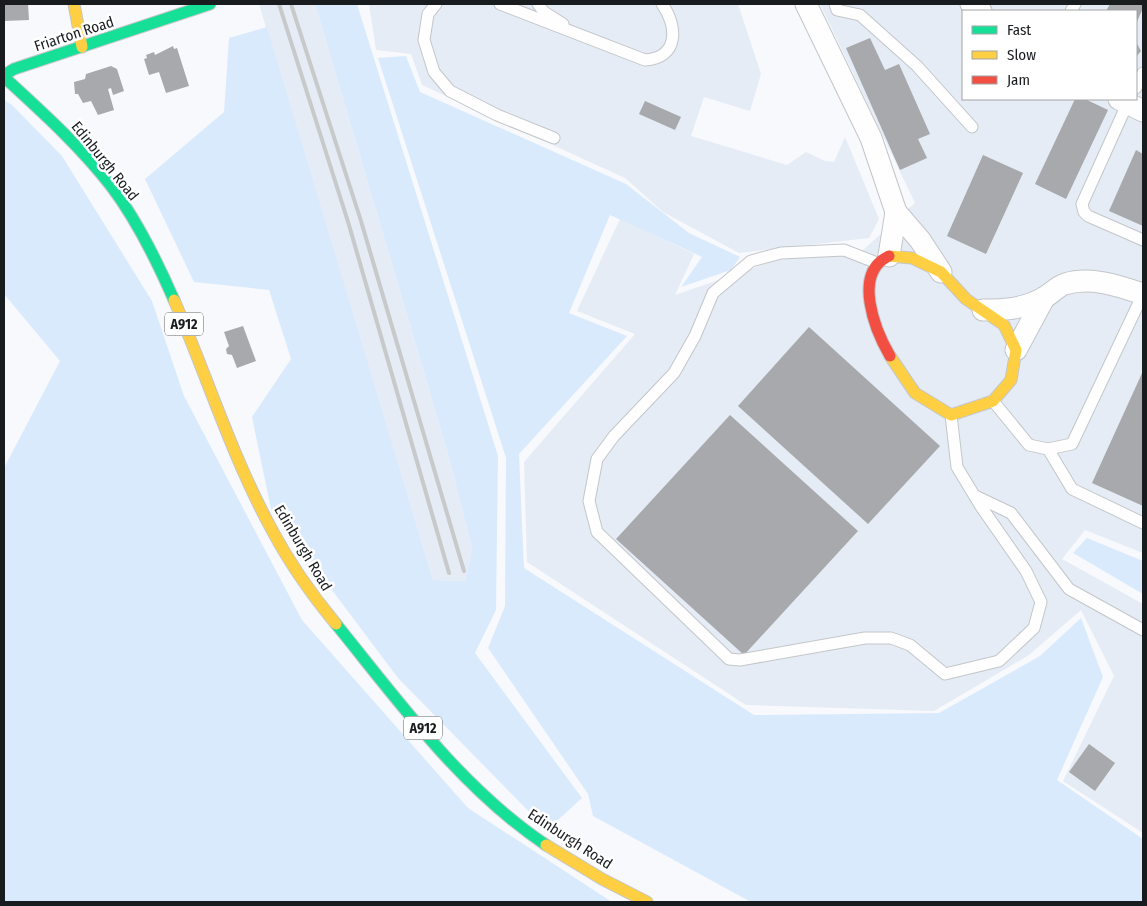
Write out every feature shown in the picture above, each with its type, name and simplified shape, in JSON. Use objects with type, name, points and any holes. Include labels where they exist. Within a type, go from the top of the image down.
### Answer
[{"type":"main road","points":[[74,4],[82,47]]},
{"type":"main road","name":"Friarton Road","points":[[4,76],[82,47],[210,4]]},
{"type":"main road","name":"Edinburgh Road","points":[[4,76],[76,144],[124,205],[169,287],[231,445],[271,530],[318,602],[477,790],[540,841],[620,890],[647,902]]},
{"type":"main road","points":[[912,258],[941,272],[966,299],[1004,325],[1016,350],[1011,380],[993,401],[951,414],[915,393],[888,356],[871,314],[870,275],[883,259],[912,258]]},
{"type":"street","points":[[806,4],[872,138],[896,212],[920,240],[941,272]]},
{"type":"street","points":[[883,259],[896,212]]},
{"type":"street","points":[[982,310],[1011,310],[1044,298],[1064,284],[1092,281],[1123,287],[1143,294]]},
{"type":"street","points":[[1016,350],[1044,298]]},
{"type":"lane","points":[[436,4],[428,14],[424,40],[434,72],[450,91],[497,115],[554,138]]},
{"type":"lane","points":[[500,4],[633,56],[654,59],[669,52],[672,37],[670,15],[662,4]]},
{"type":"lane","points":[[538,4],[544,12],[561,22],[572,32]]},
{"type":"lane","points":[[834,4],[838,10],[860,15],[917,66],[972,128]]},
{"type":"lane","points":[[1137,86],[1143,73]]},
{"type":"lane","points":[[1131,100],[1082,204],[1084,212],[1088,216],[1143,240]]},
{"type":"lane","points":[[883,259],[844,250],[781,253],[751,261],[713,293],[695,336],[674,373],[614,436],[597,459],[590,501],[597,532],[729,658],[740,660],[865,638],[891,638],[910,645],[945,674],[999,661],[1034,628],[1041,602],[1026,571],[975,496],[958,467],[951,414]]},
{"type":"lane","points":[[993,401],[1029,445],[1048,449],[1072,444],[1143,294]]},
{"type":"lane","points":[[1048,449],[1072,489],[1143,523]]},
{"type":"lane","points":[[975,496],[1011,513],[1069,589],[1143,630]]},
{"type":"shaded area","points":[[259,4],[315,4],[448,454],[472,549],[465,581],[433,580]]},
{"type":"shaded area","points":[[315,4],[357,4],[498,456],[496,610],[475,653],[582,798],[547,830],[398,678],[271,509],[252,417],[291,359],[269,290],[194,282],[145,179],[224,112],[229,38],[267,27],[433,580],[465,581],[472,549],[448,454]]},
{"type":"shaded area","points":[[369,4],[738,4],[761,74],[750,111],[704,97],[691,136],[787,165],[806,152],[825,161],[834,162],[845,137],[879,219],[869,238],[739,253],[663,212],[625,178],[422,85],[411,54],[376,50]]},
{"type":"shaded area","points":[[820,4],[1143,4],[1143,553],[1085,530],[1062,559],[1143,604],[1143,833],[1063,781],[1114,676],[1081,610],[1029,655],[934,711],[746,705],[527,562],[524,462],[635,334],[577,311],[620,219],[694,254],[675,295],[782,258],[863,250],[915,203]]},
{"type":"shaded area","points":[[406,56],[420,92],[626,184],[689,233],[740,257],[731,270],[681,287],[702,257],[610,215],[569,313],[627,336],[519,454],[524,568],[754,715],[939,713],[1040,656],[1081,618],[1103,677],[1057,780],[1143,839],[1143,902],[751,902],[593,816],[588,794],[488,648],[505,606],[506,458],[378,58]]},
{"type":"shaded area","points":[[4,100],[12,105],[62,156],[152,301],[184,396],[302,620],[468,808],[612,902],[4,902],[4,468],[60,361],[4,294]]},
{"type":"shaded area","points":[[1087,538],[1143,561],[1143,594],[1073,553]]},
{"type":"building","points":[[4,4],[28,4],[29,20],[4,21]]},
{"type":"building","points":[[1110,4],[1143,4],[1137,22],[1137,10],[1107,10]]},
{"type":"building","points":[[870,38],[885,70],[899,64],[930,134],[918,139],[927,158],[900,170],[846,48]]},
{"type":"building","points":[[1137,44],[1141,51],[1137,56]]},
{"type":"building","points":[[173,46],[174,49],[177,48],[189,86],[166,93],[159,72],[149,75],[144,59],[147,58],[146,55],[154,52],[155,55]]},
{"type":"building","points":[[111,66],[117,69],[124,91],[113,95],[111,88],[108,89],[114,110],[98,115],[91,101],[83,103],[78,94],[75,94],[74,82],[85,79],[86,74]]},
{"type":"building","points":[[1075,100],[1087,100],[1108,110],[1066,199],[1035,184]]},
{"type":"building","points":[[645,101],[681,117],[675,130],[639,114]]},
{"type":"building","points":[[1136,150],[1143,154],[1143,226],[1109,211]]},
{"type":"building","points":[[983,155],[1023,173],[986,254],[947,236]]},
{"type":"building","points":[[243,326],[256,361],[237,368],[232,355],[227,354],[226,349],[229,346],[224,332]]},
{"type":"building","points":[[809,327],[940,446],[868,524],[738,406]]},
{"type":"building","points":[[1143,371],[1143,506],[1092,483]]},
{"type":"building","points":[[730,415],[858,531],[744,655],[616,539]]},
{"type":"building","points":[[1089,744],[1115,763],[1095,791],[1069,772]]},
{"type":"railway","points":[[279,4],[349,225],[449,573]]},
{"type":"railway","points":[[291,4],[361,221],[464,571]]},
{"type":"traffic: fast","points":[[4,75],[14,69],[210,4]]},
{"type":"traffic: fast","points":[[4,77],[74,143],[111,186],[146,241],[174,300]]},
{"type":"traffic: fast","points":[[336,624],[408,714],[459,771],[486,798],[546,845]]},
{"type":"traffic: slow","points":[[74,4],[82,47]]},
{"type":"traffic: slow","points":[[889,256],[912,258],[941,272],[966,299],[1004,325],[1016,350],[1011,380],[993,401],[951,415],[915,393],[890,356]]},
{"type":"traffic: slow","points":[[174,300],[244,474],[279,543],[310,590],[336,624]]},
{"type":"traffic: slow","points":[[546,845],[602,879],[647,902]]},
{"type":"traffic: jam","points":[[889,256],[878,264],[871,275],[869,288],[873,317],[890,356]]}]
